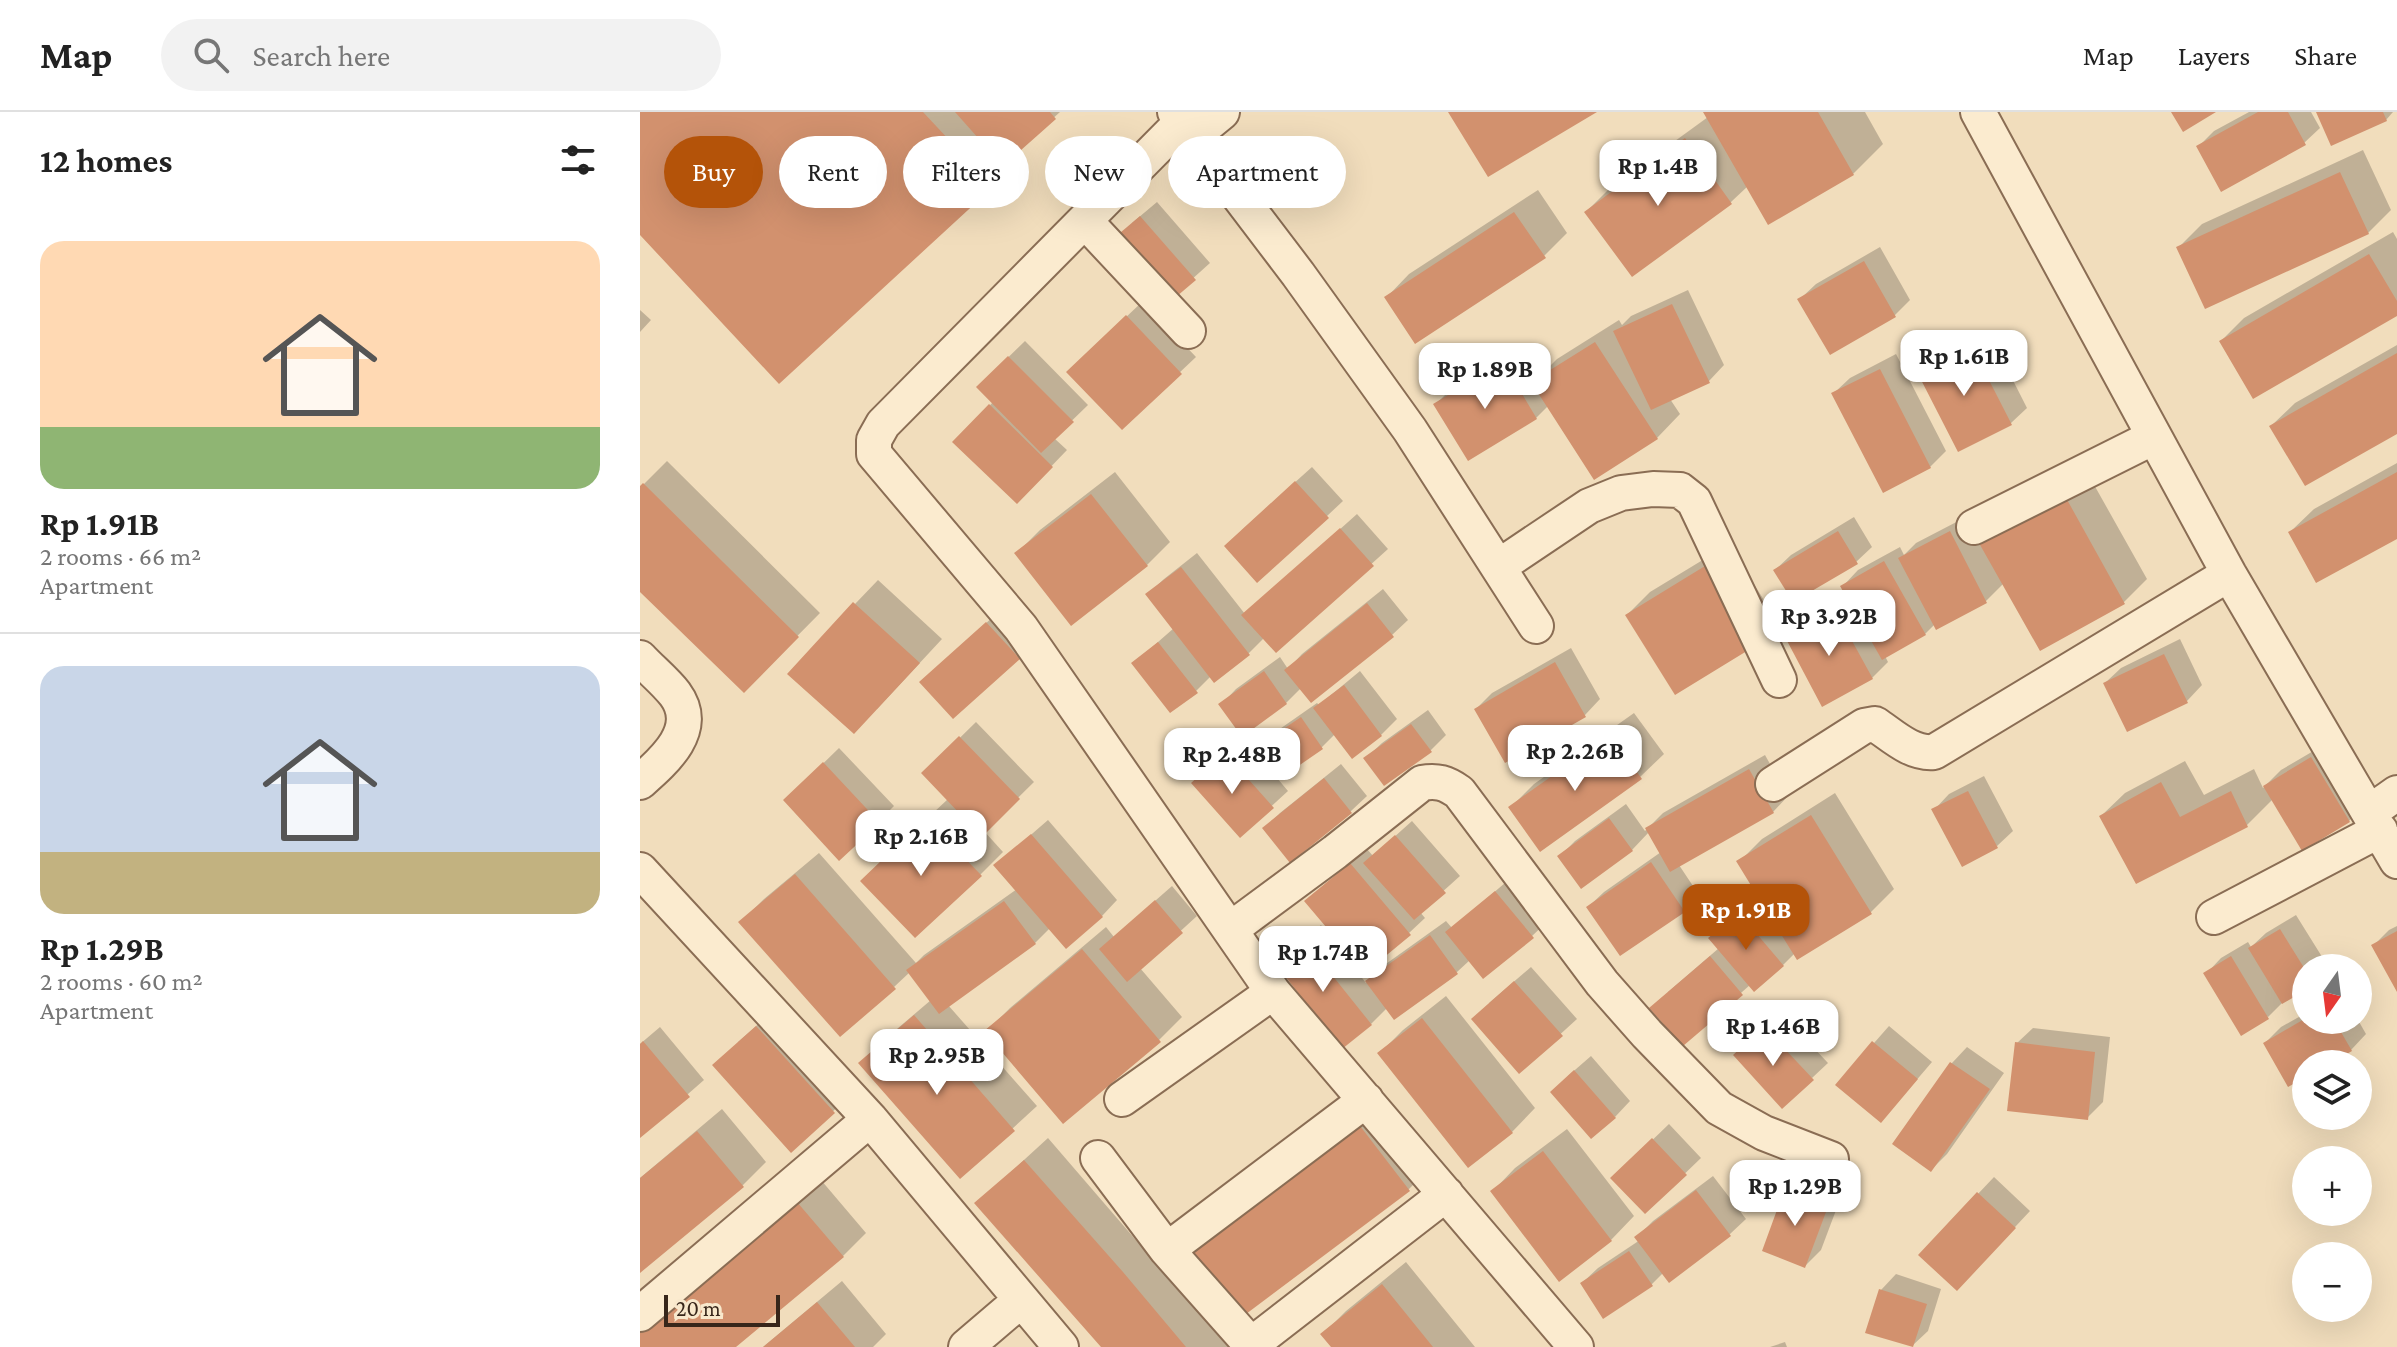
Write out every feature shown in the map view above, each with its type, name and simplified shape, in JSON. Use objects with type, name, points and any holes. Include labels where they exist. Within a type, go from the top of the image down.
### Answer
[{"type":"street","points":[[1222,112],[1184,122],[883,424],[874,440],[874,454],[1021,628],[1273,992],[1576,1347]]},
{"type":"street","points":[[1978,112],[2229,574],[2388,830],[2214,917]]},
{"type":"street","points":[[1184,122],[1410,430],[1536,626]]},
{"type":"street","points":[[1085,221],[1188,331]]},
{"type":"street","points":[[1974,527],[2154,437]]},
{"type":"street","points":[[1498,567],[1589,506],[1621,493],[1680,490],[1694,501],[1779,680]]},
{"type":"street","points":[[1773,784],[1864,726],[1875,724],[1922,753],[1934,752],[2229,574]]},
{"type":"street","points":[[640,658],[677,695],[684,713],[683,728],[673,752],[640,782]]},
{"type":"street","points":[[1231,929],[1422,783],[1446,783],[1459,792],[1602,983],[1719,1108],[1764,1133],[1831,1159]]},
{"type":"street","points":[[640,870],[870,1119],[1061,1347]]},
{"type":"street","points":[[1122,1099],[1273,992]]},
{"type":"street","points":[[1167,1250],[1366,1100]]},
{"type":"street","points":[[640,1314],[870,1119]]},
{"type":"street","points":[[1098,1158],[1167,1250],[1252,1346],[1446,1194]]},
{"type":"street","points":[[966,1347],[1021,1300]]},
{"type":"building","points":[[640,112],[923,112],[945,136],[903,136],[903,208],[970,208],[779,384],[640,235]]},
{"type":"building","points":[[955,112],[1050,112],[1056,119],[1029,143],[1029,136],[976,136]]},
{"type":"building","points":[[1448,112],[1597,112],[1488,177]]},
{"type":"building","points":[[1703,112],[1818,112],[1854,175],[1768,225]]},
{"type":"building","points":[[2171,112],[2216,112],[2183,132]]},
{"type":"building","points":[[2258,112],[2288,112],[2306,145],[2221,192],[2196,146]]},
{"type":"building","points":[[2316,112],[2383,112],[2387,121],[2331,146]]},
{"type":"building","points":[[1685,138],[1732,204],[1632,277],[1584,212]]},
{"type":"building","points":[[2340,172],[2369,234],[2205,309],[2176,247]]},
{"type":"building","points":[[1514,212],[1546,258],[1415,344],[1384,297]]},
{"type":"building","points":[[1140,216],[1196,280],[1170,302],[1114,238]]},
{"type":"building","points":[[2369,254],[2397,301],[2397,316],[2253,399],[2219,341]]},
{"type":"building","points":[[1864,261],[1896,317],[1830,355],[1797,299]]},
{"type":"building","points":[[1672,304],[1710,383],[1651,410],[1613,331]]},
{"type":"building","points":[[1126,315],[1182,374],[1122,430],[1066,372]]},
{"type":"building","points":[[1595,342],[1658,439],[1594,480],[1531,382]]},
{"type":"building","points":[[1971,345],[2012,425],[1958,452],[1917,372]]},
{"type":"building","points":[[2397,353],[2397,434],[2305,486],[2269,426]]},
{"type":"building","points":[[1008,356],[1074,422],[1041,453],[976,387]]},
{"type":"building","points":[[1503,362],[1537,419],[1468,461],[1433,404]]},
{"type":"building","points":[[1880,369],[1931,468],[1883,493],[1831,393]]},
{"type":"building","points":[[989,404],[1053,467],[1017,504],[952,442]]},
{"type":"building","points":[[2397,472],[2397,539],[2316,583],[2288,532]]},
{"type":"building","points":[[1295,481],[1329,518],[1257,583],[1224,546]]},
{"type":"building","points":[[643,483],[799,637],[744,693],[640,592],[640,486]]},
{"type":"building","points":[[1091,494],[1148,566],[1071,626],[1014,553]]},
{"type":"building","points":[[2065,496],[2125,604],[2040,651],[1979,543]]},
{"type":"building","points":[[1340,528],[1374,566],[1276,653],[1241,615]]},
{"type":"building","points":[[1838,531],[1858,564],[1793,602],[1773,570]]},
{"type":"building","points":[[1950,531],[1987,603],[1936,630],[1898,558]]},
{"type":"building","points":[[1884,561],[1926,635],[1882,660],[1840,586]]},
{"type":"building","points":[[1705,566],[1755,646],[1675,695],[1625,615]]},
{"type":"building","points":[[1181,567],[1250,655],[1214,683],[1145,594]]},
{"type":"building","points":[[853,602],[920,663],[854,734],[787,674]]},
{"type":"building","points":[[1367,603],[1394,637],[1311,703],[1284,670]]},
{"type":"building","points":[[1835,610],[1873,679],[1822,707],[1785,637]]},
{"type":"building","points":[[986,622],[1020,659],[953,719],[919,682]]},
{"type":"building","points":[[1158,642],[1198,693],[1170,713],[1131,663]]},
{"type":"building","points":[[2164,654],[2188,703],[2127,732],[2103,683]]},
{"type":"building","points":[[1555,662],[1586,717],[1505,763],[1474,709]]},
{"type":"building","points":[[1264,671],[1287,704],[1242,737],[1218,704]]},
{"type":"building","points":[[1344,685],[1382,736],[1352,759],[1313,708]]},
{"type":"building","points":[[1301,717],[1323,749],[1278,780],[1256,748]]},
{"type":"building","points":[[1411,724],[1432,752],[1384,786],[1363,758]]},
{"type":"building","points":[[1610,735],[1642,779],[1540,852],[1508,807]]},
{"type":"building","points":[[959,736],[1020,799],[982,837],[921,773]]},
{"type":"building","points":[[1225,753],[1274,808],[1240,838],[1191,783]]},
{"type":"building","points":[[2311,757],[2350,822],[2302,851],[2263,786]]},
{"type":"building","points":[[823,762],[880,823],[839,861],[783,800]]},
{"type":"building","points":[[1749,769],[1774,813],[1670,872],[1645,828]]},
{"type":"building","points":[[1324,778],[1352,813],[1290,863],[1262,828]]},
{"type":"building","points":[[2161,782],[2180,817],[2231,791],[2248,827],[2136,884],[2099,816]]},
{"type":"building","points":[[1968,791],[1998,848],[1962,867],[1931,809]]},
{"type":"building","points":[[1811,815],[1872,914],[1797,960],[1736,861]]},
{"type":"building","points":[[926,818],[982,876],[915,938],[860,881]]},
{"type":"building","points":[[1609,818],[1633,851],[1581,889],[1557,856]]},
{"type":"building","points":[[1031,834],[1103,917],[1066,949],[993,865]]},
{"type":"building","points":[[1395,835],[1446,893],[1414,920],[1363,863]]},
{"type":"building","points":[[1651,862],[1685,912],[1620,956],[1586,907]]},
{"type":"building","points":[[1350,863],[1411,935],[1365,973],[1304,901]]},
{"type":"building","points":[[795,874],[896,989],[840,1037],[738,922]]},
{"type":"building","points":[[1495,891],[1534,938],[1483,979],[1445,932]]},
{"type":"building","points":[[1155,900],[1183,933],[1127,982],[1099,949]]},
{"type":"building","points":[[1004,901],[1036,944],[939,1014],[906,970]]},
{"type":"building","points":[[1739,913],[1784,966],[1754,992],[1708,938]]},
{"type":"building","points":[[2280,929],[2295,954],[2292,954],[2292,998],[2282,1004],[2248,948]]},
{"type":"building","points":[[2397,931],[2397,992],[2371,945]]},
{"type":"building","points":[[1430,935],[1458,974],[1394,1020],[1365,981]]},
{"type":"building","points":[[1304,940],[1372,1025],[1342,1049],[1274,962]]},
{"type":"building","points":[[1082,949],[1161,1042],[1063,1124],[984,1031]]},
{"type":"building","points":[[1710,956],[1743,995],[1683,1046],[1649,1008]]},
{"type":"building","points":[[2231,956],[2269,1019],[2241,1036],[2203,973]]},
{"type":"building","points":[[1514,981],[1563,1036],[1519,1074],[1471,1019]]},
{"type":"building","points":[[914,1015],[1015,1131],[960,1179],[858,1063]]},
{"type":"building","points":[[1422,1018],[1513,1133],[1468,1168],[1377,1053]]},
{"type":"building","points":[[756,1026],[835,1113],[791,1153],[712,1065]]},
{"type":"building","points":[[2292,1026],[2292,1034],[2342,1034],[2351,1050],[2292,1050],[2292,1085],[2288,1087],[2263,1043]]},
{"type":"building","points":[[1764,1027],[1814,1080],[1782,1109],[1733,1055]]},
{"type":"building","points":[[643,1041],[690,1097],[640,1138],[640,1044]]},
{"type":"building","points":[[1872,1041],[1918,1079],[1881,1123],[1835,1085]]},
{"type":"building","points":[[2015,1042],[2095,1052],[2088,1120],[2007,1111]]},
{"type":"building","points":[[1950,1062],[1990,1089],[1931,1172],[1892,1144]]},
{"type":"building","points":[[1574,1070],[1616,1118],[1591,1139],[1550,1092]]},
{"type":"building","points":[[1357,1122],[1410,1191],[1242,1317],[1189,1247]]},
{"type":"building","points":[[697,1131],[744,1187],[640,1273],[640,1178]]},
{"type":"building","points":[[1652,1138],[1687,1175],[1645,1214],[1610,1178]]},
{"type":"building","points":[[1543,1151],[1612,1241],[1559,1282],[1490,1191]]},
{"type":"building","points":[[1024,1160],[1186,1347],[1101,1347],[974,1203]]},
{"type":"building","points":[[1785,1188],[1829,1204],[1805,1268],[1762,1251]]},
{"type":"building","points":[[1696,1190],[1731,1236],[1669,1283],[1634,1237]]},
{"type":"building","points":[[1977,1192],[2016,1228],[1957,1291],[1918,1255]]},
{"type":"building","points":[[797,1202],[844,1257],[736,1347],[640,1347],[640,1332]]},
{"type":"building","points":[[1629,1251],[1653,1286],[1603,1319],[1580,1283]]},
{"type":"building","points":[[1382,1284],[1433,1347],[1331,1347],[1320,1334]]},
{"type":"building","points":[[1879,1289],[1927,1304],[1913,1347],[1865,1333]]},
{"type":"building","points":[[817,1302],[855,1347],[763,1347]]}]
